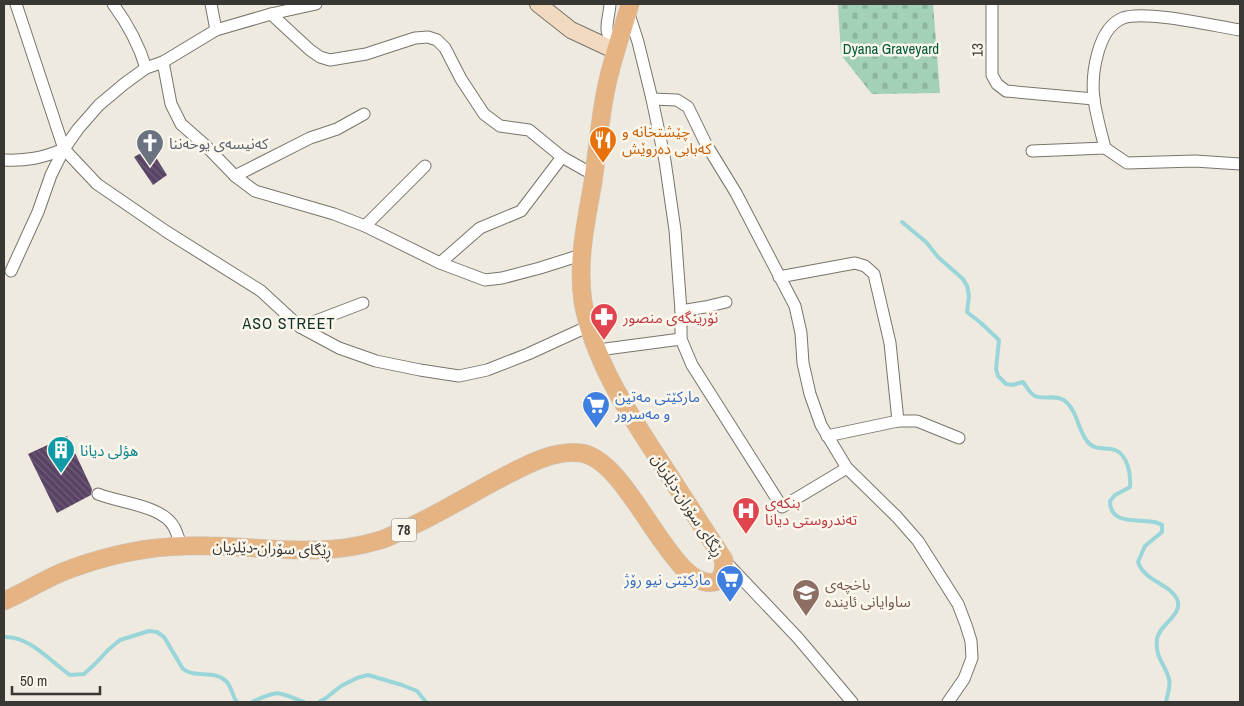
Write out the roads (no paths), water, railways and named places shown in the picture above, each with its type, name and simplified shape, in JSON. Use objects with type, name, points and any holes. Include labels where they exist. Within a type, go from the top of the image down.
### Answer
[{"type":"main road","name":"ڕێگای سۆران-دێلزیان","points":[[4,601],[72,568],[130,550],[182,546],[336,550],[378,541],[423,522],[533,462],[563,454],[580,453],[592,456],[618,479],[650,522],[671,555],[692,576],[706,583],[718,581],[723,573],[724,560],[630,416],[598,350],[589,326],[584,303],[581,255],[603,104],[607,81],[629,7]]},
{"type":"street","points":[[16,4],[64,149],[97,184],[166,232],[261,291],[300,327],[339,348],[376,361],[459,376],[487,370],[528,354],[589,326]]},
{"type":"street","points":[[113,4],[131,32],[142,54],[146,68]]},
{"type":"street","points":[[211,4],[216,30]]},
{"type":"street","points":[[10,271],[38,212],[51,175],[64,149],[99,105],[146,68],[163,62],[216,30],[270,14],[316,4]]},
{"type":"street","points":[[538,4],[571,30],[617,48]]},
{"type":"street","points":[[610,4],[606,31],[609,39],[617,48]]},
{"type":"street","name":"13","points":[[992,4],[992,75],[997,84],[1006,91],[1094,99]]},
{"type":"street","points":[[1147,4],[1147,16]]},
{"type":"street","points":[[629,7],[665,161],[674,230],[682,339],[697,372],[782,507],[847,468]]},
{"type":"street","points":[[270,14],[310,50],[320,57],[330,60],[366,54],[415,38],[428,37],[437,40],[445,48],[461,79],[484,114],[500,126],[529,130],[562,157],[594,175]]},
{"type":"street","points":[[1105,148],[1094,99],[1094,69],[1102,42],[1108,30],[1123,19],[1147,16],[1240,30]]},
{"type":"street","points":[[163,62],[171,104],[181,124],[235,176],[255,191],[306,204],[365,226],[440,262],[484,280],[502,278],[581,255]]},
{"type":"street","points":[[652,99],[677,100],[688,107],[706,144],[736,193],[795,306],[801,333],[803,363],[810,394],[821,425],[847,468],[897,517],[918,541],[958,604],[971,641],[972,658],[964,679],[948,702]]},
{"type":"street","points":[[235,176],[295,144],[337,129],[364,114]]},
{"type":"street","points":[[1032,151],[1105,148],[1127,162],[1195,161],[1240,164]]},
{"type":"street","points":[[4,160],[27,161],[64,149]]},
{"type":"street","points":[[440,262],[480,228],[521,211],[562,157]]},
{"type":"street","points":[[365,226],[425,166]]},
{"type":"street","points":[[779,277],[855,263],[865,266],[874,274],[890,343],[898,421]]},
{"type":"street","points":[[681,311],[726,302]]},
{"type":"street","points":[[300,327],[362,303]]},
{"type":"street","points":[[598,350],[682,339]]},
{"type":"street","points":[[827,436],[898,421],[917,421],[959,438]]},
{"type":"street","points":[[98,494],[135,504],[164,516],[174,526],[182,546]]},
{"type":"street","points":[[724,560],[798,638],[852,702]]},
{"type":"waterway","points":[[902,222],[926,242],[938,257],[963,279],[969,296],[967,312],[999,340],[996,369],[998,376],[1006,384],[1012,385],[1023,382],[1035,396],[1062,399],[1072,409],[1084,436],[1090,444],[1096,447],[1115,450],[1123,456],[1129,471],[1130,487],[1115,495],[1110,501],[1116,516],[1123,519],[1156,522],[1162,525],[1162,532],[1145,546],[1138,562],[1146,574],[1169,589],[1177,599],[1177,610],[1162,629],[1157,639],[1157,651],[1169,682],[1166,702]]},
{"type":"waterway","points":[[4,637],[13,638],[31,645],[70,675],[84,674],[120,640],[149,631],[157,632],[164,637],[183,669],[188,672],[221,677],[228,683],[237,702]]},
{"type":"waterway","points":[[319,702],[341,686],[368,675],[417,691],[426,702]]},
{"type":"waterway","points":[[252,702],[278,693],[304,702]]},
{"type":"place","name":"چێشتخانە و کەبابی دەروێش","points":[[603,164]]},
{"type":"place","name":"کەنیسەی یوحەننا","points":[[150,167]]},
{"type":"place","name":"نۆرینگه‌ی منصور","points":[[604,341]]},
{"type":"place","name":"مارکێتی مەتین و مەسرور","points":[[596,429]]},
{"type":"place","name":"هؤلى ديانا","points":[[61,474]]},
{"type":"place","name":"بنکەی تەندروستی دیانا","points":[[746,535]]},
{"type":"place","name":"مارکێتی نیو رۆژ","points":[[730,603]]},
{"type":"place","name":"باخچەی ساوایانی ئایندە","points":[[806,617]]},
{"type":"district","name":"ASO STREET","points":[[289,323]]},
{"type":"park label","name":"Dyana Graveyard","points":[[891,48]]}]
